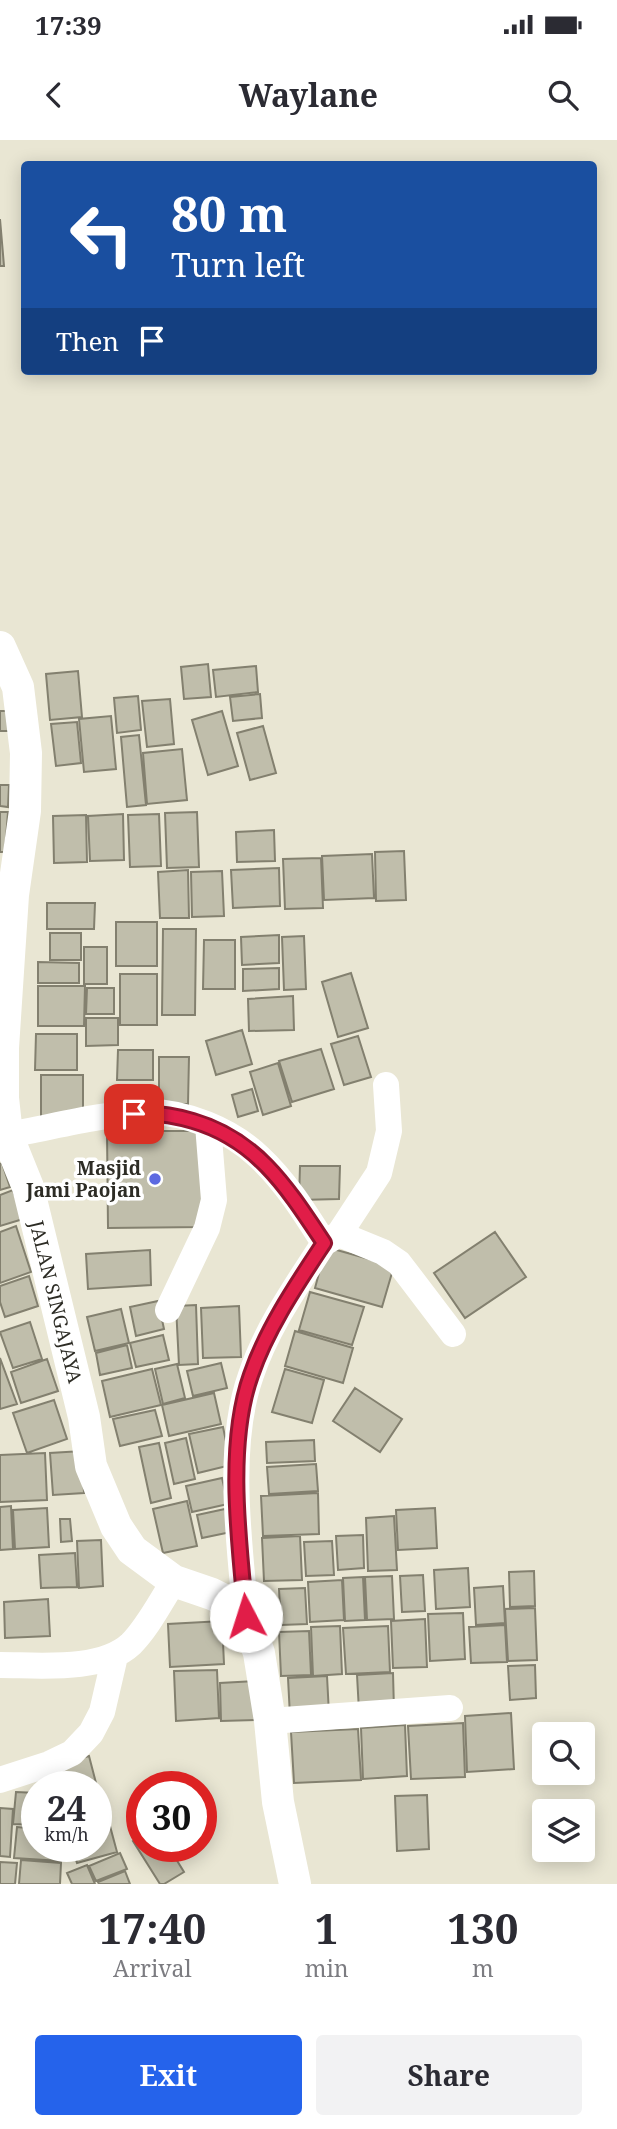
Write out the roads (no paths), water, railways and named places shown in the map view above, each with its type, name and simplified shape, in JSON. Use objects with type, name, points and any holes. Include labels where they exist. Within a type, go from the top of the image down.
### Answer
[{"type":"street","name":"JALAN SINGAJAYA","points":[[0,647],[18,687],[26,753],[25,811],[13,895],[3,1048],[4,1134],[31,1200],[84,1417],[91,1466],[116,1525],[132,1550],[174,1581],[212,1594],[232,1604],[246,1616]]},
{"type":"street","points":[[295,1884],[278,1802],[270,1721],[258,1653],[246,1616],[239,1539],[239,1419],[251,1374],[284,1306],[379,1173],[389,1131],[386,1085]]},
{"type":"street","points":[[4,1134],[148,1112],[173,1115],[208,1125],[238,1140],[260,1157],[331,1239],[383,1252],[399,1264],[453,1334]]},
{"type":"street","points":[[167,1310],[207,1228],[214,1200],[208,1125]]},
{"type":"street","points":[[0,1665],[96,1661],[115,1656],[132,1643],[174,1581]]},
{"type":"street","points":[[0,1780],[49,1764],[72,1753],[91,1733],[103,1712],[115,1656]]},
{"type":"street","points":[[270,1721],[450,1708]]},
{"type":"place","name":"Masjid Jami Paojan","points":[[155,1179]]}]
